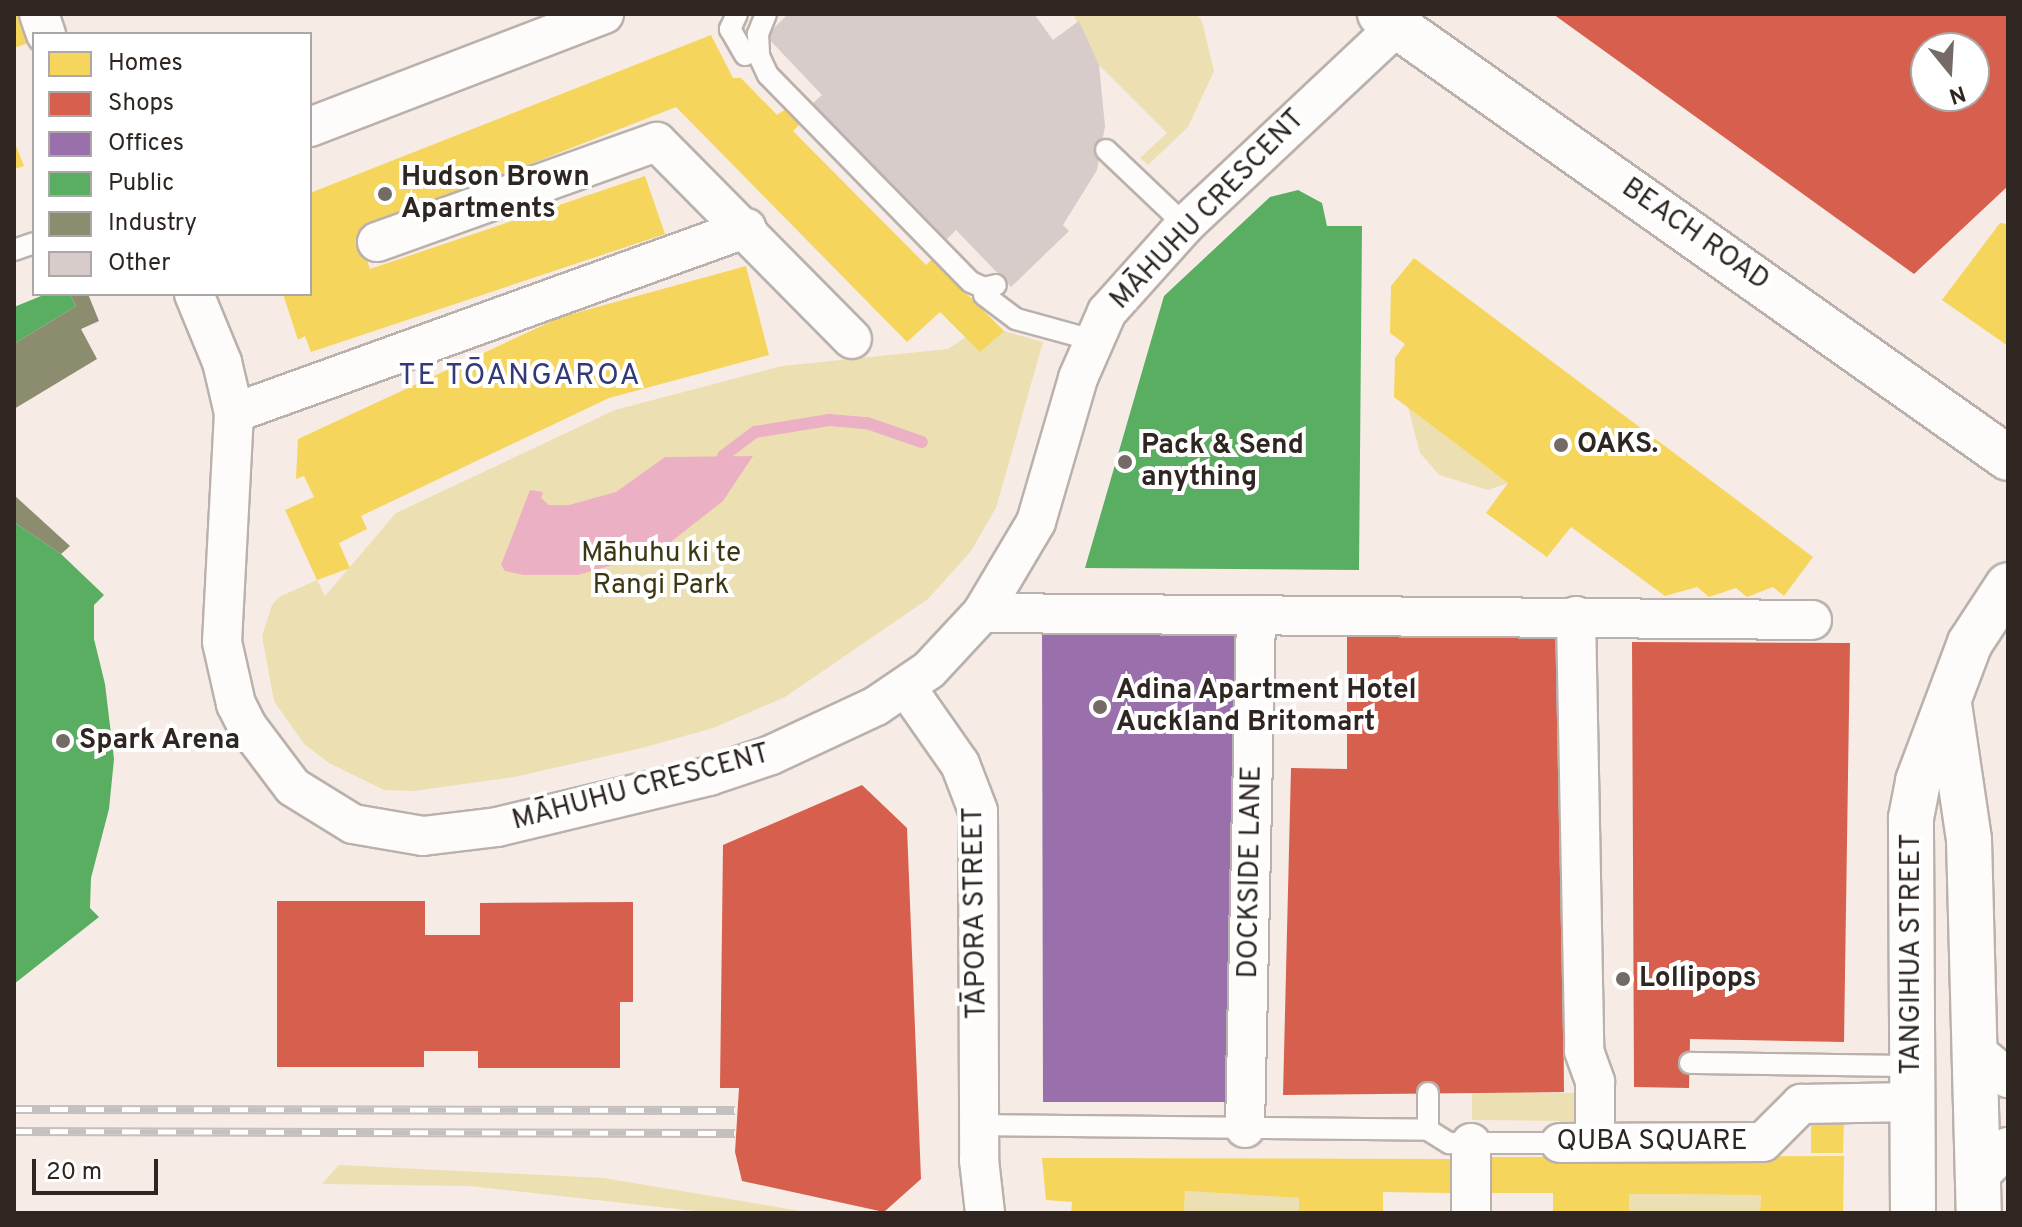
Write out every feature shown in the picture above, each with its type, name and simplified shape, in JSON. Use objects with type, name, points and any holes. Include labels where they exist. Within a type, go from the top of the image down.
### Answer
[{"type":"main road","name":"BEACH ROAD","points":[[1388,21],[2008,458]]},
{"type":"main road","name":"TANGIHUA STREET","points":[[1913,1213],[1911,818],[1918,781],[1970,643],[2008,585]]},
{"type":"main road","name":"TANGIHUA STREET","points":[[1949,702],[1969,840],[1992,1064],[1978,1195]]},
{"type":"street","points":[[312,126],[604,14]]},
{"type":"street","name":"MĀHUHU CRESCENT","points":[[195,296],[222,362],[234,413],[221,609],[222,642],[236,704],[260,748],[293,787],[353,824],[385,832],[451,836],[709,776],[843,723],[906,687],[982,613],[1036,522],[1092,340],[1126,286],[1388,21]]},
{"type":"street","points":[[377,242],[657,142],[747,228],[852,339]]},
{"type":"street","points":[[234,413],[747,228]]},
{"type":"street","points":[[982,613],[1812,620]]},
{"type":"street","name":"DOCKSIDE LANE","points":[[1245,1128],[1256,616]]},
{"type":"street","points":[[1576,616],[1584,1051],[1595,1082],[1578,1142]]},
{"type":"street","name":"TĀPORA STREET","points":[[906,687],[960,764],[978,811],[979,1142],[985,1213]]},
{"type":"street","name":"QUBA SQUARE","points":[[1578,1142],[1763,1142],[1801,1104],[1912,1084]]},
{"type":"street","name":"TĀPORA STREET","points":[[961,1213],[979,1142]]},
{"type":"street","points":[[1471,1143],[1471,1213]]},
{"type":"street","points":[[1978,1195],[2008,1147]]},
{"type":"lane","points":[[737,14],[730,29],[745,55]]},
{"type":"lane","points":[[766,14],[758,34],[759,56],[768,75],[971,282],[990,290],[1016,319],[1092,340]]},
{"type":"lane","points":[[1106,150],[1185,225]]},
{"type":"lane","points":[[1690,1063],[1912,1084]]},
{"type":"lane","points":[[1428,1093],[1428,1130]]},
{"type":"lane","name":"QUBA SQUARE","points":[[979,1142],[1245,1128],[1428,1130],[1449,1143],[1578,1142]]},
{"type":"green space","points":[[1073,14],[1196,14],[1202,21],[1214,71],[1188,127],[1148,165],[1140,158],[1167,133],[1099,65]]},
{"type":"green space","name":"Māhuhu ki te Rangi Park","points":[[1004,331],[1043,342],[996,508],[971,551],[928,599],[785,697],[713,728],[642,748],[514,777],[414,791],[384,790],[329,763],[304,744],[274,701],[262,636],[272,605],[279,597],[317,580],[325,596],[396,513],[615,410],[782,366],[948,349],[966,337]]},
{"type":"green space","points":[[1408,407],[1508,483],[1488,490],[1439,475],[1420,453]]},
{"type":"green space","points":[[1472,1092],[1581,1093],[1581,1128],[1560,1128],[1560,1121],[1472,1120]]},
{"type":"green space","points":[[339,1165],[604,1178],[813,1213],[714,1213],[469,1186],[322,1184]]},
{"type":"green space","points":[[1185,1191],[1299,1198],[1299,1213],[1184,1213]]},
{"type":"green space","points":[[1629,1194],[1761,1195],[1760,1213],[1629,1213]]},
{"type":"shaded area","points":[[753,456],[723,501],[658,552],[578,575],[524,575],[505,571],[501,565],[530,490],[543,492],[541,498],[549,505],[569,505],[616,492],[665,457]]},
{"type":"building: Homes","points":[[14,14],[39,14],[32,42],[14,48]]},
{"type":"building: Homes","name":"Hudson Brown Apartments","points":[[711,35],[733,78],[741,78],[777,115],[787,108],[800,124],[793,131],[926,265],[932,259],[1004,331],[980,352],[940,312],[907,342],[676,107],[357,232],[370,269],[645,176],[665,234],[311,352],[305,336],[298,340],[284,296],[312,296],[312,192]]},
{"type":"building: Homes","points":[[14,141],[24,166],[14,169]]},
{"type":"building: Homes","points":[[2000,223],[2008,224],[2008,346],[1942,300]]},
{"type":"building: Homes","name":"OAKS.","points":[[1414,258],[1813,557],[1784,596],[1773,587],[1747,597],[1736,588],[1709,597],[1697,587],[1665,596],[1571,527],[1547,557],[1486,513],[1508,483],[1394,397],[1395,358],[1405,344],[1390,333],[1391,286]]},
{"type":"building: Homes","name":"Hudson Brown Apartments","points":[[746,266],[769,355],[609,398],[361,516],[367,529],[339,543],[350,568],[317,580],[285,510],[314,497],[304,476],[296,479],[298,439],[561,317]]},
{"type":"building: Homes","points":[[1811,1118],[1844,1119],[1843,1153],[1811,1153]]},
{"type":"building: Homes","points":[[1844,1156],[1843,1213],[1760,1213],[1761,1195],[1629,1194],[1629,1213],[1553,1213],[1553,1193],[1485,1193],[1485,1157]]},
{"type":"building: Homes","points":[[1042,1158],[1450,1159],[1450,1193],[1383,1192],[1383,1213],[1299,1213],[1299,1198],[1185,1191],[1184,1213],[1071,1213],[1072,1202],[1046,1200]]},
{"type":"building: Shops","points":[[1553,14],[2008,14],[2008,186],[1914,274]]},
{"type":"building: Shops","points":[[1347,635],[1560,638],[1564,1092],[1283,1095],[1291,768],[1347,769]]},
{"type":"building: Shops","points":[[1632,642],[1850,643],[1844,1042],[1690,1039],[1689,1088],[1634,1087]]},
{"type":"building: Shops","points":[[862,785],[907,828],[921,1179],[884,1212],[742,1181],[735,1152],[739,1088],[720,1088],[723,845]]},
{"type":"building: Shops","points":[[277,901],[425,901],[425,935],[480,935],[480,903],[633,902],[633,1002],[620,1002],[620,1068],[478,1068],[478,1051],[424,1051],[424,1067],[277,1067]]},
{"type":"building: Offices","points":[[1042,630],[1236,633],[1228,1102],[1043,1102]]},
{"type":"building: Public","points":[[1298,190],[1322,203],[1327,226],[1362,226],[1359,570],[1085,568],[1164,296],[1270,197]]},
{"type":"building: Public","points":[[41,296],[71,296],[76,306],[14,344],[14,307]]},
{"type":"building: Public","name":"Spark Arena","points":[[14,522],[61,554],[104,595],[94,605],[94,639],[105,684],[114,759],[109,809],[91,878],[90,908],[99,917],[14,984]]},
{"type":"building: Industry","points":[[71,296],[89,296],[99,321],[81,329],[97,359],[14,409],[14,344],[76,306]]},
{"type":"building: Industry","points":[[14,495],[70,546],[61,554],[14,522]]},
{"type":"building: Other","points":[[788,14],[1034,14],[1053,40],[1079,21],[1099,65],[1105,126],[1097,170],[1063,225],[1069,231],[1011,287],[956,230],[946,240],[812,104],[822,95],[766,36]]},
{"type":"waterway","points":[[723,456],[755,432],[829,420],[867,423],[922,442]]},
{"type":"railway","points":[[14,1109],[735,1110]]},
{"type":"railway","points":[[14,1131],[735,1133]]},
{"type":"place","name":"Hudson Brown Apartments","points":[[385,194]]},
{"type":"place","name":"OAKS.","points":[[1561,445]]},
{"type":"place","name":"Pack & Send anything","points":[[1125,462]]},
{"type":"place","name":"Adina Apartment Hotel Auckland Britomart","points":[[1100,707]]},
{"type":"place","name":"Spark Arena","points":[[63,741]]},
{"type":"place","name":"Lollipops","points":[[1623,979]]},
{"type":"district","name":"TE TŌANGAROA","points":[[520,377]]}]
